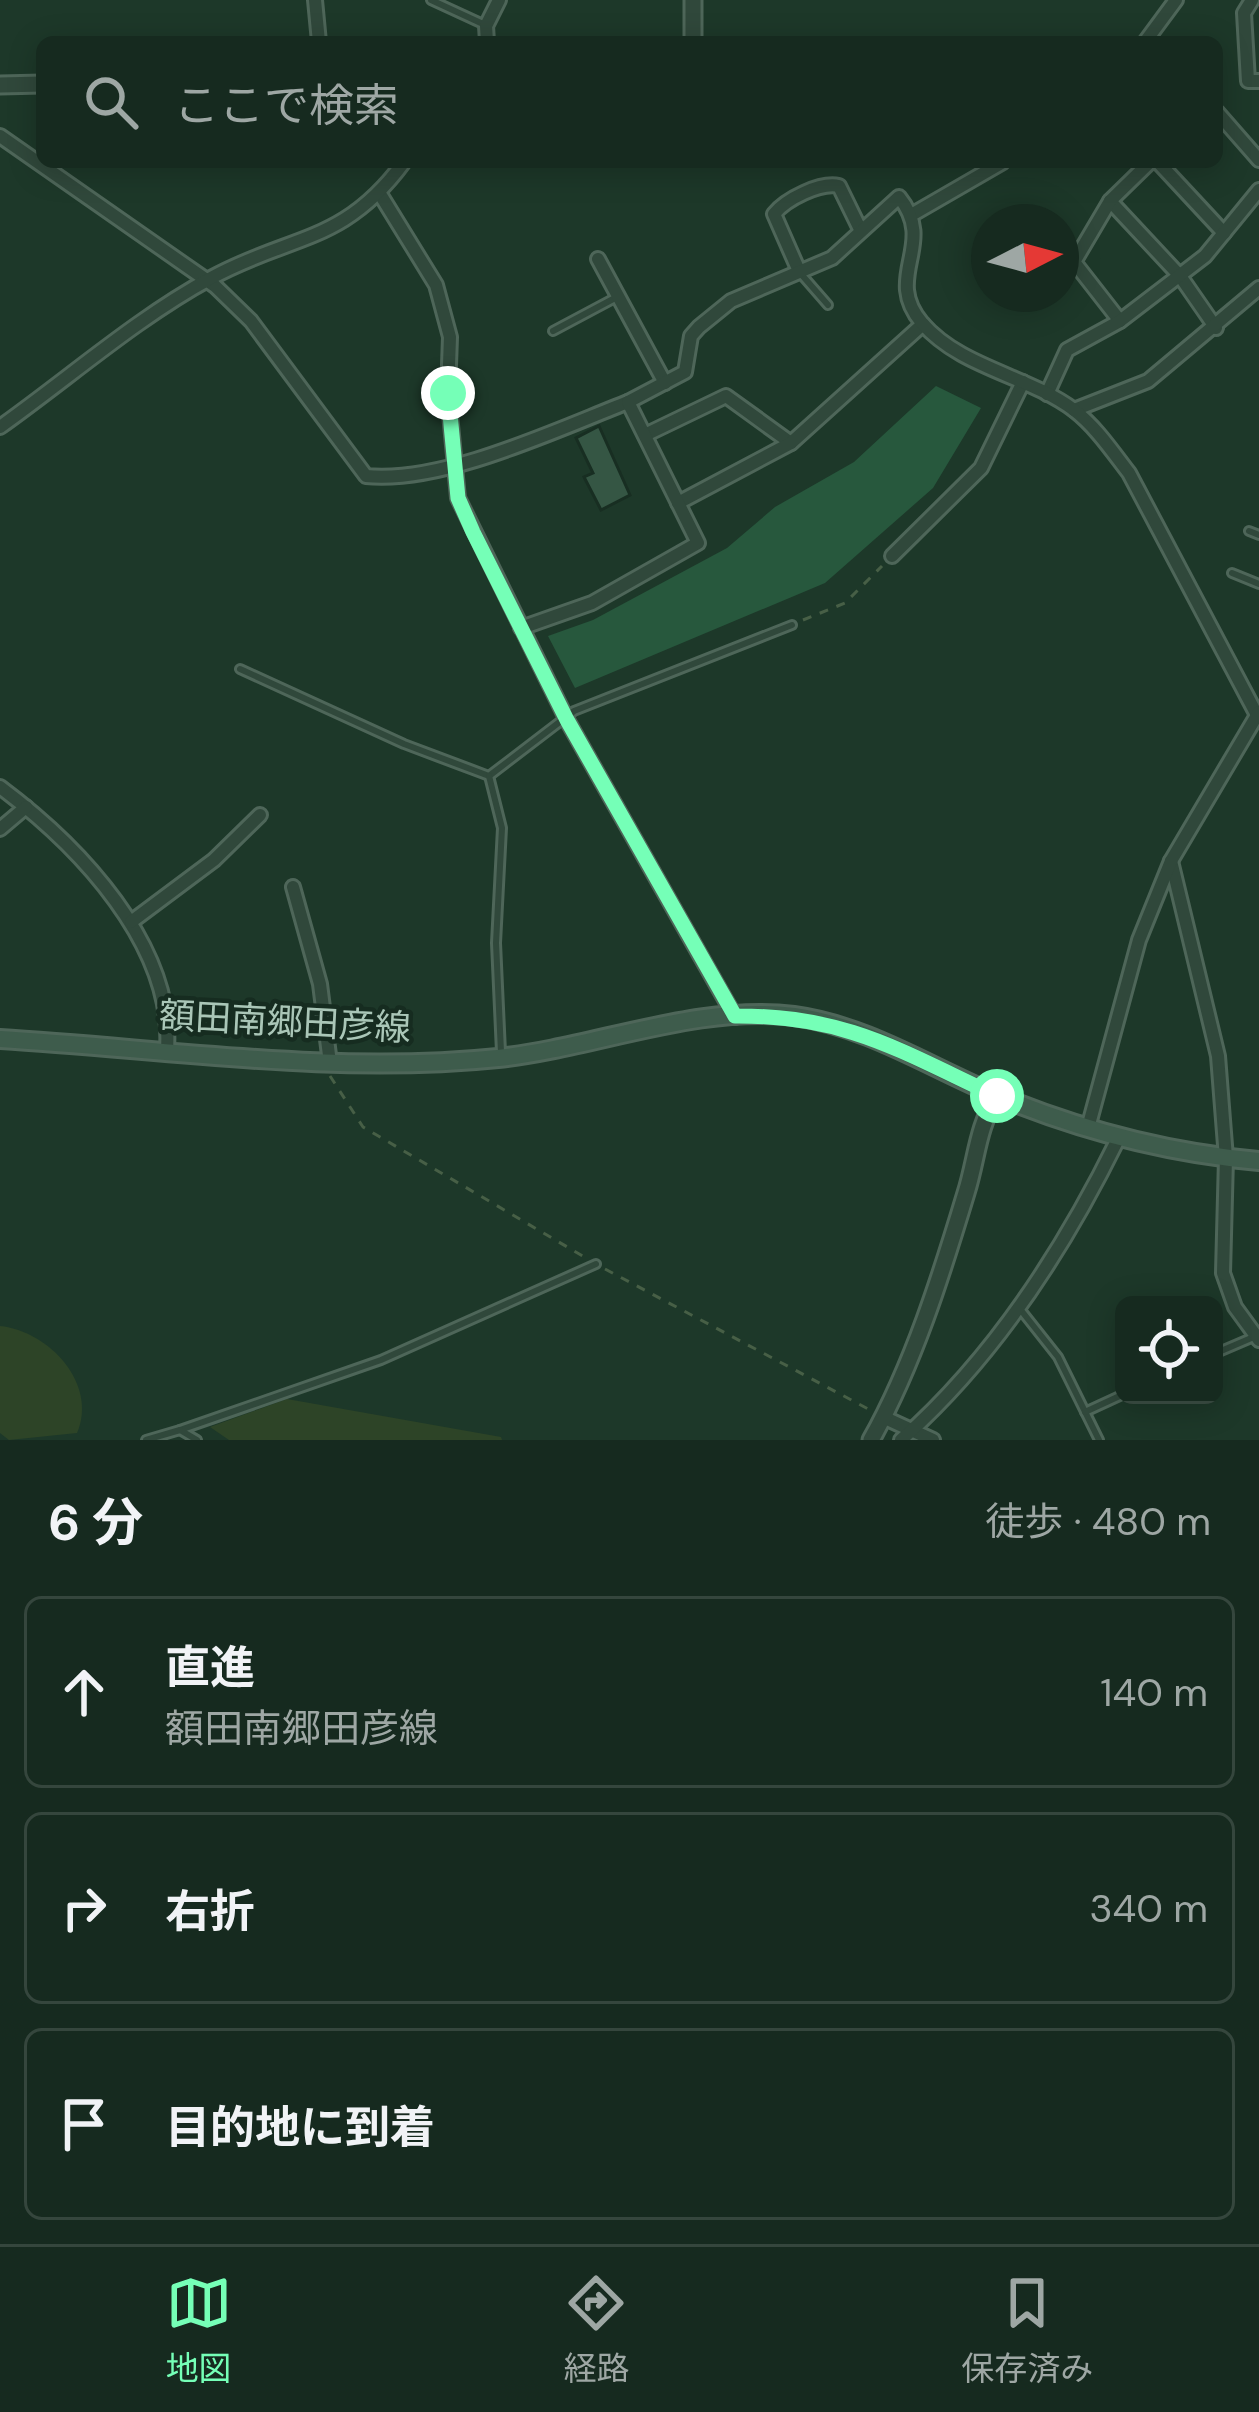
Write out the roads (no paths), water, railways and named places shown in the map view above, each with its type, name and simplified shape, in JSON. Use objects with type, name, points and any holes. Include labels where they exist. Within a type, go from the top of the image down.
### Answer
[{"type":"main road","name":"額田南郷田彦線","points":[[0,1039],[330,1063],[501,1058],[735,1016],[791,1016],[848,1027],[997,1096],[1118,1139],[1259,1161]]},
{"type":"street","points":[[315,0],[318,36]]},
{"type":"street","points":[[487,36],[486,26],[499,0]]},
{"type":"street","points":[[693,0],[693,36]]},
{"type":"street","points":[[1149,36],[1176,0]]},
{"type":"street","points":[[1252,0],[1244,13],[1248,82],[1259,81]]},
{"type":"street","points":[[0,86],[36,84]]},
{"type":"street","points":[[1223,119],[1259,160]]},
{"type":"street","points":[[0,136],[36,161]]},
{"type":"street","points":[[47,168],[208,279],[251,321],[365,476],[391,479],[452,463],[628,402],[665,383],[685,371],[691,337],[699,326],[731,301],[832,258],[899,196],[913,214],[917,233],[904,286],[908,304],[944,345],[1074,410],[1129,472],[1258,714],[1171,861],[1139,940],[1088,1128]]},
{"type":"street","points":[[0,427],[208,279],[320,237],[380,194],[400,168]]},
{"type":"street","points":[[975,168],[983,176]]},
{"type":"street","points":[[913,214],[995,168]]},
{"type":"street","points":[[1120,321],[1074,262],[1110,201],[1147,168]]},
{"type":"street","points":[[1160,168],[1224,233]]},
{"type":"street","points":[[799,271],[774,214],[779,207],[827,184],[839,187],[860,229]]},
{"type":"street","points":[[1047,394],[1067,350],[1120,321],[1180,276],[1259,190]]},
{"type":"street","points":[[380,194],[436,285],[450,337],[452,463],[458,498],[567,720],[735,1016]]},
{"type":"street","points":[[1110,201],[1180,276],[1216,328]]},
{"type":"street","points":[[598,259],[665,383]]},
{"type":"street","points":[[1074,410],[1148,381],[1259,288]]},
{"type":"street","points":[[678,503],[790,443],[923,324]]},
{"type":"street","points":[[892,556],[981,469],[1023,382]]},
{"type":"street","points":[[645,435],[710,399],[726,397],[790,443]]},
{"type":"street","points":[[521,628],[592,604],[698,544],[628,402]]},
{"type":"street","points":[[0,788],[26,807],[131,922],[157,964],[167,1049]]},
{"type":"street","points":[[0,829],[26,807]]},
{"type":"street","points":[[131,922],[214,860],[260,815]]},
{"type":"street","points":[[1171,861],[1217,1056],[1226,1158],[1223,1273],[1235,1307],[1257,1338]]},
{"type":"street","points":[[293,886],[320,984],[330,1063]]},
{"type":"street","points":[[871,1440],[968,1189],[980,1124],[997,1096]]},
{"type":"street","points":[[907,1435],[977,1361],[1077,1222],[1118,1139]]},
{"type":"street","points":[[883,1417],[907,1435],[933,1440]]},
{"type":"lane","points":[[431,0],[486,26]]},
{"type":"lane","points":[[799,271],[828,305]]},
{"type":"lane","points":[[553,331],[618,296]]},
{"type":"lane","points":[[1249,531],[1259,535]]},
{"type":"lane","points":[[1232,573],[1259,584]]},
{"type":"lane","points":[[489,776],[574,711],[792,625]]},
{"type":"lane","points":[[240,669],[404,744],[489,776]]},
{"type":"lane","points":[[489,776],[502,828],[496,943],[501,1058]]},
{"type":"lane","points":[[146,1440],[381,1360],[596,1264]]},
{"type":"lane","points":[[1017,1306],[1058,1357],[1099,1440]]},
{"type":"lane","points":[[1223,1351],[1257,1338]]},
{"type":"lane","points":[[1085,1412],[1115,1398]]},
{"type":"lane","points":[[180,1430],[197,1440]]}]
